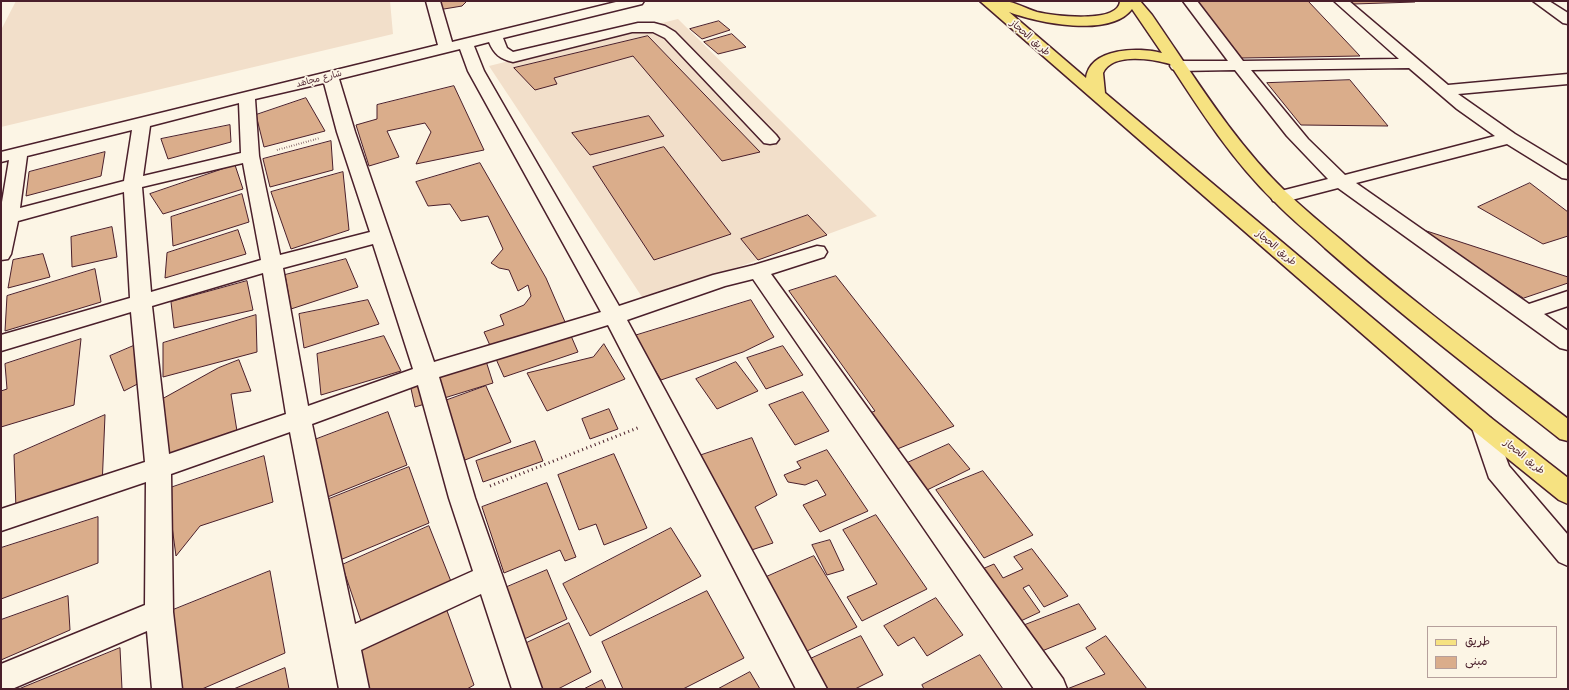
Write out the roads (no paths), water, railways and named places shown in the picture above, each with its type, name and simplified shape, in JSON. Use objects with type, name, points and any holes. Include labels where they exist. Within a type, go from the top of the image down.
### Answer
[{"type":"main road","name":"طريق الحجاز","points":[[987,1],[1483,425],[1568,493]]},
{"type":"main road","points":[[994,1],[1040,17],[1063,21],[1082,21],[1113,17],[1122,13],[1126,8],[1127,1]]},
{"type":"main road","points":[[1133,1],[1213,118],[1238,150],[1280,198],[1364,271],[1442,335],[1568,432]]},
{"type":"main road","points":[[1097,95],[1094,74],[1097,68],[1104,62],[1121,56],[1145,54],[1176,63]]},
{"type":"street","points":[[432,1],[455,46],[476,71],[614,316],[812,689]]},
{"type":"street","name":"شارع مجاهد","points":[[10,155],[638,1]]},
{"type":"street","points":[[1190,1],[1238,64],[1305,147],[1322,164],[1342,182],[1568,342]]},
{"type":"street","points":[[1341,1],[1444,90],[1484,122],[1565,171]]},
{"type":"street","points":[[1540,1],[1568,20]]},
{"type":"street","points":[[495,36],[501,53],[512,57],[626,29],[643,26],[662,29],[670,35],[770,139]]},
{"type":"street","points":[[1176,63],[1414,64]]},
{"type":"street","points":[[330,76],[346,132],[426,373],[462,498],[527,689]]},
{"type":"street","points":[[1444,90],[1568,79]]},
{"type":"street","points":[[247,97],[250,156],[272,264],[299,419],[354,689]]},
{"type":"street","points":[[142,122],[133,184],[141,303],[158,468],[159,612],[167,689]]},
{"type":"street","points":[[1280,198],[1509,138]]},
{"type":"street","points":[[1,254],[10,155]]},
{"type":"street","points":[[5,218],[133,184],[250,156]]},
{"type":"street","points":[[1,343],[272,264],[380,236]]},
{"type":"street","points":[[1,520],[158,468],[426,373],[614,316],[720,280],[758,271],[817,252]]},
{"type":"street","points":[[758,271],[1052,689]]},
{"type":"street","points":[[1527,312],[1568,298]]},
{"type":"street","points":[[1483,425],[1498,471],[1568,554]]},
{"type":"street","points":[[345,643],[489,577]]},
{"type":"street","points":[[1,679],[159,612]]}]
